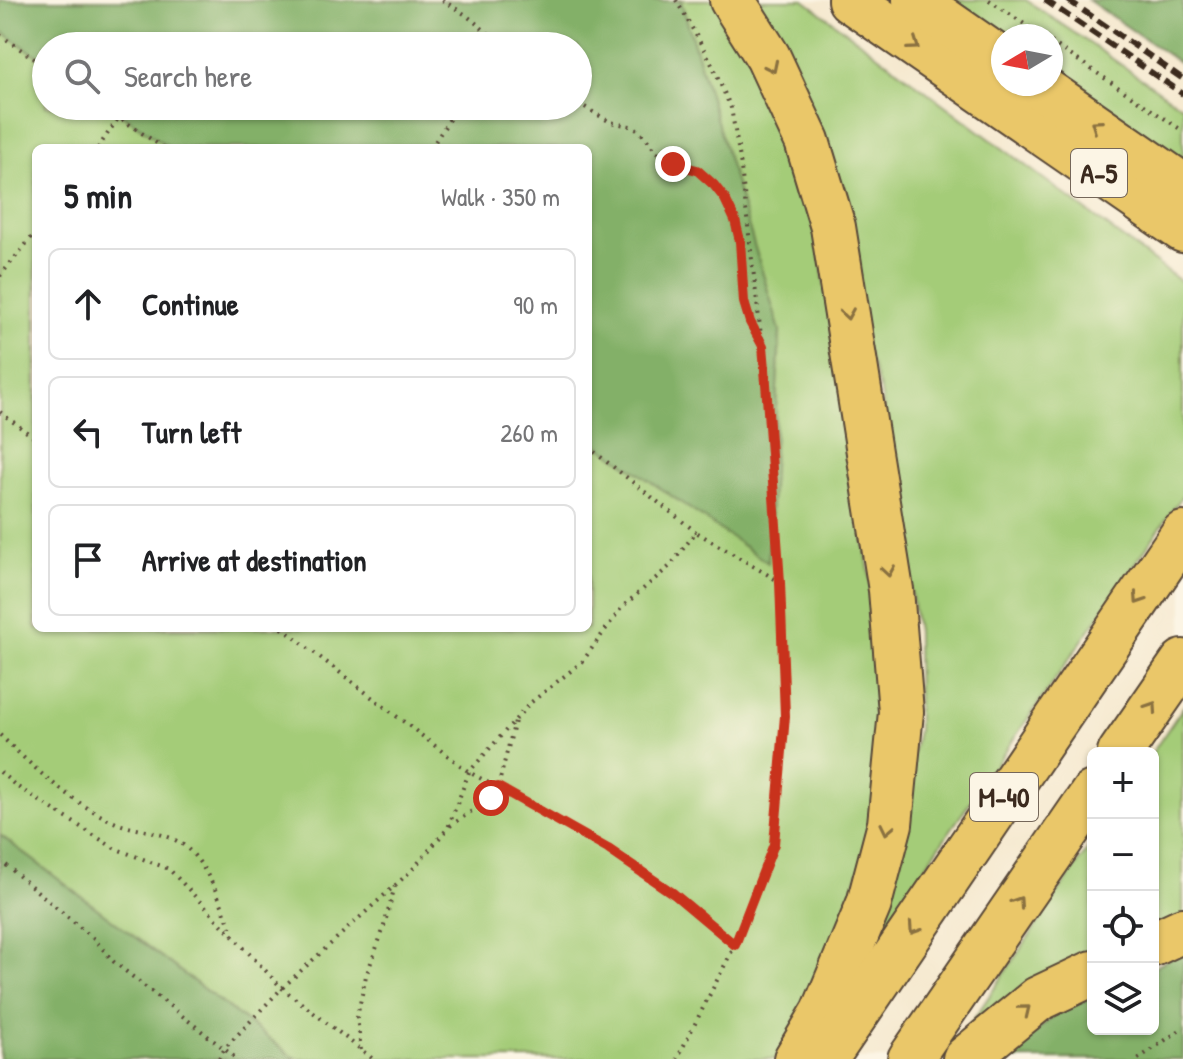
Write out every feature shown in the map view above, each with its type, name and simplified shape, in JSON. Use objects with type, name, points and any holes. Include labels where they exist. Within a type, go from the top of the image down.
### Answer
[{"type":"highway","points":[[732,0],[768,57],[807,141],[833,227],[891,590],[901,712],[890,824],[869,904],[824,1012],[796,1059]]},
{"type":"highway","name":"A-5","points":[[850,0],[1183,186]]},
{"type":"highway","points":[[915,0],[991,53]]},
{"type":"highway","points":[[1026,100],[1027,140],[1183,250]]},
{"type":"highway","name":"A-5","points":[[1026,100],[1183,230]]},
{"type":"highway","name":"M-40","points":[[825,1059],[1183,534]]},
{"type":"highway","points":[[1124,747],[1183,662]]},
{"type":"highway","name":"M-40","points":[[910,1059],[1087,802]]},
{"type":"highway","points":[[1159,941],[1183,930]]},
{"type":"highway","points":[[965,1059],[1038,999],[1087,976]]},
{"type":"path","points":[[442,0],[466,15],[484,32]]},
{"type":"path","points":[[676,0],[709,58],[731,108],[763,346],[780,582],[785,716],[774,844],[735,945],[677,1059]]},
{"type":"path","points":[[989,0],[1024,24]]},
{"type":"path","points":[[0,35],[32,57]]},
{"type":"path","points":[[1063,50],[1183,131]]},
{"type":"path","points":[[592,111],[610,122],[635,127],[662,159],[697,170],[725,199],[740,241],[744,302],[750,322],[763,346]]},
{"type":"path","points":[[101,144],[117,120]]},
{"type":"path","points":[[123,120],[158,144]]},
{"type":"path","points":[[434,144],[449,120]]},
{"type":"path","points":[[0,276],[32,237]]},
{"type":"path","points":[[0,412],[32,436]]},
{"type":"path","points":[[592,450],[696,532],[780,582]]},
{"type":"path","points":[[448,828],[469,772],[529,704],[582,662],[622,607],[670,566],[696,532]]},
{"type":"path","points":[[287,632],[469,772],[608,849],[674,894],[735,945]]},
{"type":"path","points":[[219,1059],[225,1048],[282,988],[412,870],[448,828],[491,798],[498,787],[515,720]]},
{"type":"path","points":[[0,735],[41,774],[91,810],[115,823],[179,841],[199,861],[225,912],[233,936]]},
{"type":"path","points":[[0,772],[16,786],[114,848],[169,869],[282,988],[373,1059]]},
{"type":"path","points":[[0,860],[94,939],[114,962],[237,1059]]},
{"type":"path","points":[[361,1050],[357,1017],[366,976],[395,885]]},
{"type":"path","points":[[1138,1059],[1183,1028]]},
{"type":"green space","points":[[0,0],[681,1],[780,331],[768,563],[592,441],[592,144],[164,144],[130,120],[592,120],[592,32],[32,32],[32,52],[0,30]]},
{"type":"green space","points":[[679,0],[715,0],[760,73],[814,217],[883,662],[875,819],[833,953],[776,1059],[296,1059],[0,835],[0,30],[32,52],[32,120],[130,120],[164,144],[32,144],[32,632],[592,632],[592,441],[768,562],[780,331]]},
{"type":"green space","points":[[747,0],[804,0],[1183,283],[1183,495],[871,945],[918,731],[917,631],[881,392]]},
{"type":"green space","points":[[947,0],[1026,0],[1061,24],[991,24],[991,28]]},
{"type":"green space","points":[[1088,0],[1183,0],[1183,65]]},
{"type":"green space","points":[[1063,25],[1183,107],[1183,163],[1063,80]]},
{"type":"green space","points":[[1183,707],[1183,916],[1159,926],[1159,747],[1156,747]]},
{"type":"green space","points":[[0,835],[296,1059],[0,1059]]},
{"type":"green space","points":[[1087,850],[1087,959],[959,1041]]},
{"type":"green space","points":[[1183,952],[1183,1059],[1005,1059],[1056,1014],[1087,999],[1087,1035],[1159,1035],[1159,964]]},
{"type":"railway","points":[[1045,0],[1183,94]]},
{"type":"railway","points":[[1068,0],[1183,79]]},
{"type":"route","points":[[491,798],[498,787],[608,849],[674,894],[735,945],[774,844],[785,716],[780,582],[765,369],[763,346],[750,322],[744,302],[740,241],[735,220],[714,185],[697,170],[673,164]]}]
